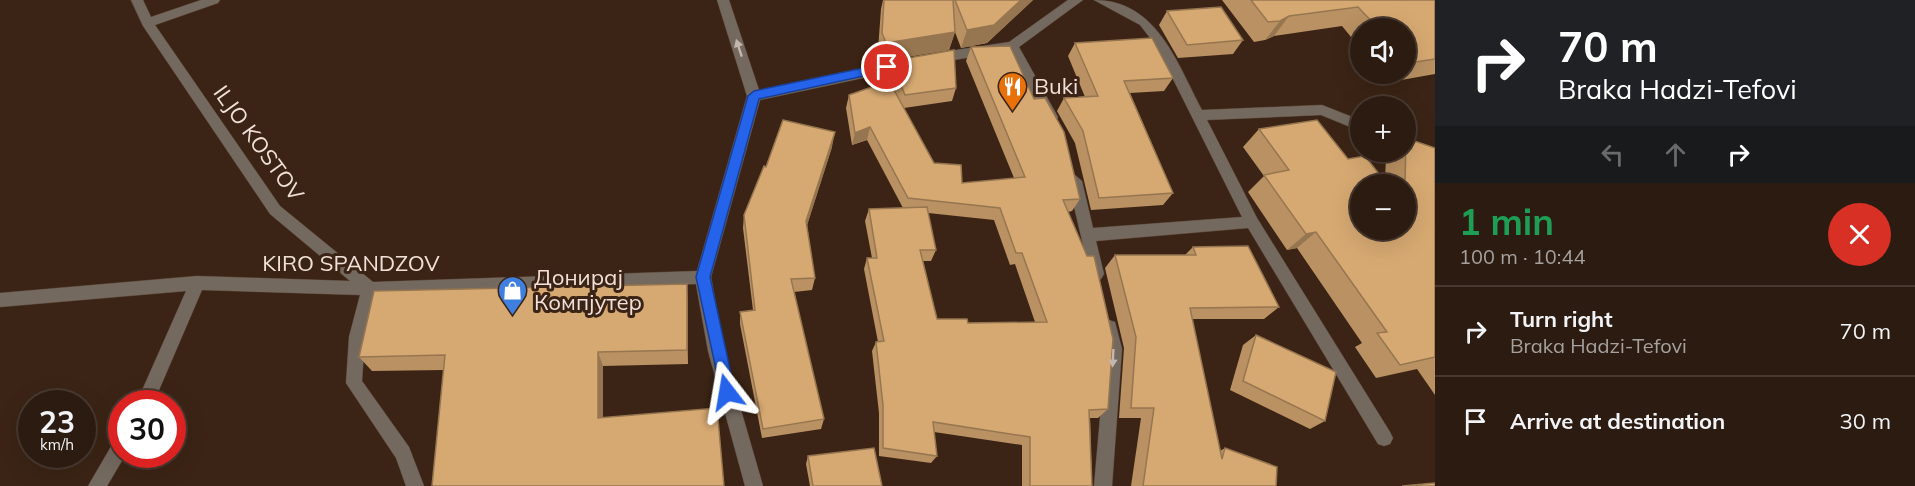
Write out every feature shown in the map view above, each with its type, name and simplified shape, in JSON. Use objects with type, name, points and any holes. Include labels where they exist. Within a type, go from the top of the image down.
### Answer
[{"type":"street","name":"ILJO KOSTOV","points":[[137,0],[147,23],[275,210],[370,289]]},
{"type":"street","points":[[147,23],[214,0]]},
{"type":"street","points":[[723,0],[754,96],[703,277],[719,361],[754,486]]},
{"type":"street","points":[[754,96],[887,67],[1012,46],[1077,0]]},
{"type":"street","points":[[1100,0],[1144,22],[1162,45],[1252,222],[1384,438]]},
{"type":"street","points":[[1012,46],[1060,134]]},
{"type":"street","points":[[1197,115],[1322,110],[1350,122]]},
{"type":"street","points":[[1071,167],[1100,291]]},
{"type":"street","points":[[1088,235],[1252,222]]},
{"type":"street","name":"KIRO SPANDZOV","points":[[0,300],[197,283],[370,289],[703,277]]},
{"type":"street","points":[[150,390],[197,283]]},
{"type":"street","points":[[370,289],[357,338],[354,383],[403,453],[415,486]]},
{"type":"street","points":[[1103,486],[1114,349],[1106,314]]},
{"type":"street","points":[[97,486],[108,468]]},
{"type":"building","points":[[884,0],[953,0],[955,32],[886,43],[882,33]]},
{"type":"building","points":[[955,0],[1021,0],[994,25],[967,30]]},
{"type":"building","points":[[1251,0],[1435,0],[1435,59],[1416,62],[1416,18],[1368,18],[1358,7],[1289,16],[1280,21],[1268,22]]},
{"type":"building","points":[[1221,7],[1243,40],[1187,45],[1167,11]]},
{"type":"building","points":[[1152,38],[1173,78],[1124,81],[1173,193],[1099,198],[1083,131],[1064,98],[1098,96],[1075,43]]},
{"type":"building","points":[[1010,46],[1034,99],[1045,98],[1064,132],[1080,199],[1063,200],[1087,256],[1094,256],[1113,339],[1108,409],[1089,410],[1092,486],[1030,486],[1030,437],[933,422],[937,456],[883,448],[883,405],[876,342],[884,341],[867,258],[877,258],[869,209],[927,207],[936,250],[920,250],[937,319],[967,319],[968,323],[1047,322],[1022,253],[1016,253],[1000,208],[908,198],[870,127],[855,133],[849,95],[889,81],[934,163],[961,165],[962,183],[1025,177],[971,47]]},
{"type":"building","points":[[954,50],[956,88],[905,95],[891,61]]},
{"type":"building","points":[[783,120],[835,132],[806,221],[815,278],[791,279],[824,419],[763,429],[740,312],[755,310],[744,215],[764,166],[766,167]]},
{"type":"building","points":[[1317,120],[1350,159],[1350,162],[1370,162],[1379,174],[1350,174],[1350,240],[1416,240],[1416,174],[1405,174],[1405,162],[1416,162],[1416,141],[1435,148],[1435,357],[1400,365],[1377,333],[1387,332],[1316,232],[1306,234],[1264,175],[1289,170],[1259,129]]},
{"type":"building","points":[[1248,246],[1279,307],[1190,308],[1222,459],[1225,448],[1277,467],[1276,486],[1143,486],[1154,408],[1131,408],[1136,337],[1115,255],[1196,255],[1193,247]]},
{"type":"building","points":[[687,284],[687,350],[598,352],[598,418],[717,408],[724,486],[432,486],[445,355],[359,357],[374,291]]},
{"type":"building","points":[[1256,335],[1336,372],[1325,421],[1243,381]]},
{"type":"building","points":[[874,448],[882,486],[813,486],[808,456]]},
{"type":"building","points":[[1435,483],[1435,486],[1402,486]]},
{"type":"place","name":"Buki","points":[[1013,112]]},
{"type":"place","name":"Донирај Компјутер","points":[[513,316]]},
{"type":"route","points":[[727,392],[703,277],[754,96],[887,67]]}]
